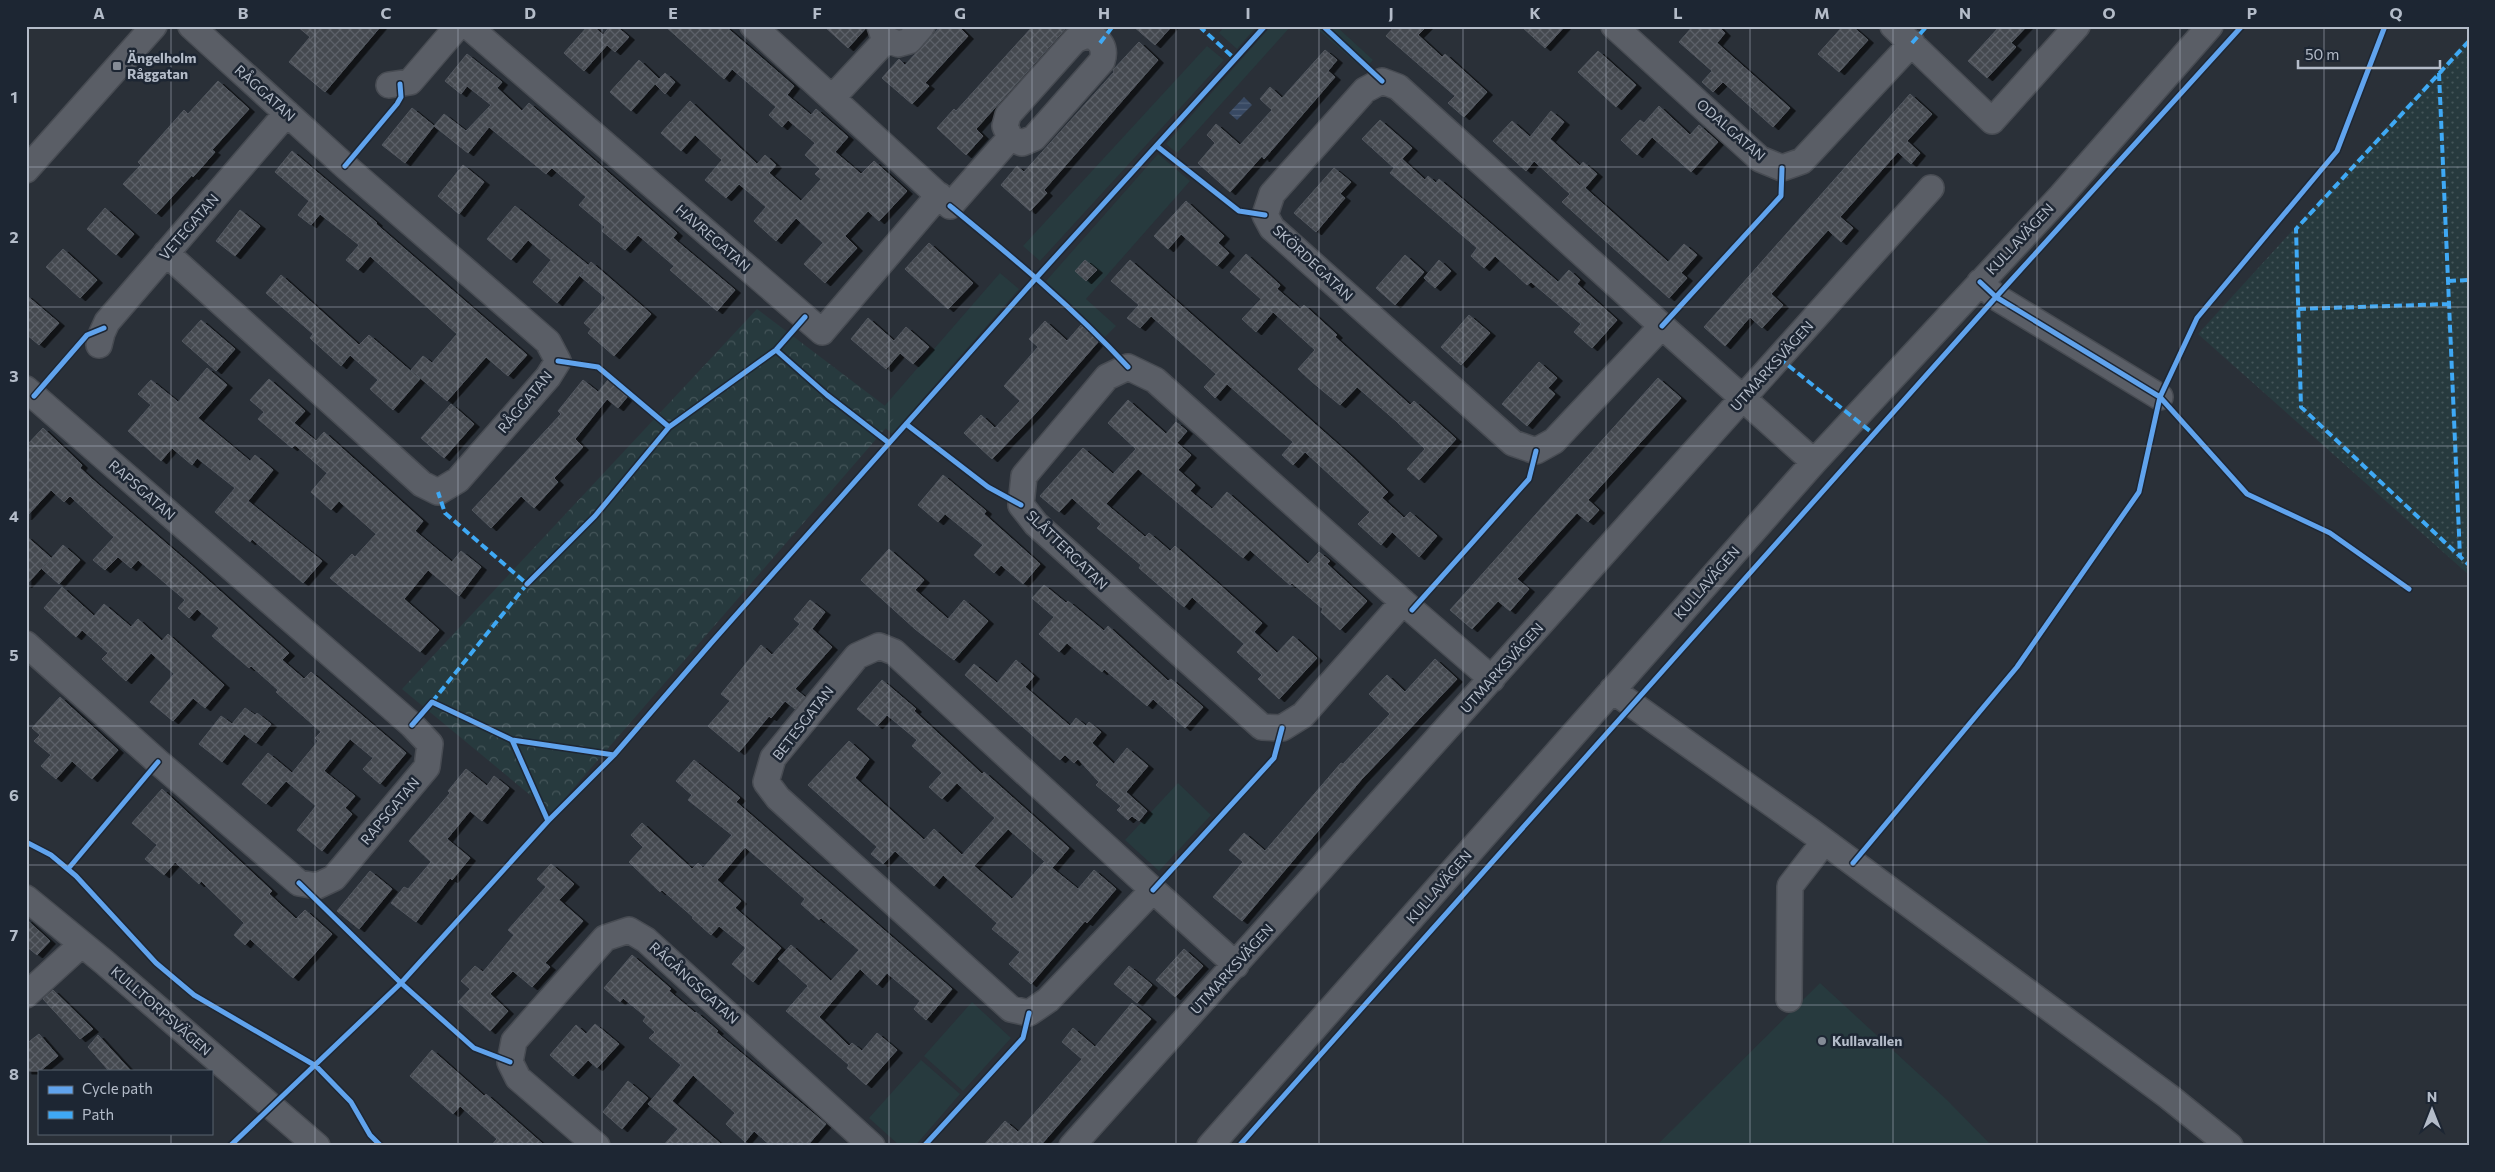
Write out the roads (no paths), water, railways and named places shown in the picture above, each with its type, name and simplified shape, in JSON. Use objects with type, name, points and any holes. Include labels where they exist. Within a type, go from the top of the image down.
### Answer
[{"type":"street","points":[[26,170],[154,26]]},
{"type":"street","name":"RÅGGATAN","points":[[166,253],[422,484],[438,492],[458,480],[548,377],[558,360],[548,342],[287,113],[191,26]]},
{"type":"street","points":[[389,85],[410,82],[458,26]]},
{"type":"street","name":"HAVREGATAN","points":[[468,26],[822,332],[938,196]]},
{"type":"street","points":[[753,26],[950,206],[1010,138]]},
{"type":"street","points":[[832,98],[883,33],[895,44],[906,42],[922,26]]},
{"type":"street","name":"ODALGATAN","points":[[1614,26],[1760,159],[1782,168],[1802,161],[1912,44]]},
{"type":"street","points":[[1893,26],[1992,121],[2077,26]]},
{"type":"street","name":"KULLAVÄGEN","points":[[1210,1146],[1814,462],[2061,196],[2210,26]]},
{"type":"street","name":"SKÖRDEGATAN","points":[[1662,326],[1554,441],[1536,451],[1513,443],[1272,228],[1265,215],[1272,194],[1366,90],[1382,81],[1398,87],[1814,462]]},
{"type":"street","name":"VETEGATAN","points":[[99,345],[102,333],[108,322],[287,113]]},
{"type":"street","name":"UTMARKSVÄGEN","points":[[1072,1146],[1931,188]]},
{"type":"street","points":[[1980,282],[1996,297],[2160,397]]},
{"type":"street","name":"SLÅTTERGATAN","points":[[1403,602],[1303,715],[1282,728],[1262,727],[1036,524],[1021,505],[1024,476],[1107,377],[1128,367],[1155,380],[1492,679]]},
{"type":"street","name":"RAPSGATAN","points":[[26,644],[299,884],[317,886],[334,878],[427,768],[430,744],[412,725],[29,397]]},
{"type":"street","name":"BETESGATAN","points":[[1153,890],[1048,1000],[1029,1012],[1011,1009],[778,798],[766,782],[773,758],[857,656],[879,646],[894,652],[1236,965]]},
{"type":"street","points":[[1612,690],[1824,842],[2168,1096],[2230,1146]]},
{"type":"street","points":[[1789,1000],[1790,886],[1824,842]]},
{"type":"street","name":"KULLTORPSVÄGEN","points":[[26,898],[317,1146]]},
{"type":"street","name":"RÅGÅNGSGATAN","points":[[597,1146],[518,1078],[510,1062],[514,1041],[605,938],[629,930],[646,940],[872,1146]]},
{"type":"street","points":[[26,995],[82,944]]},
{"type":"water","points":[[1244,97],[1252,105],[1237,120],[1229,113]]},
{"type":"place","name":"Ängelholm Råggatan","points":[[117,66]]},
{"type":"place","name":"Kullavallen","points":[[1822,1041]]}]
